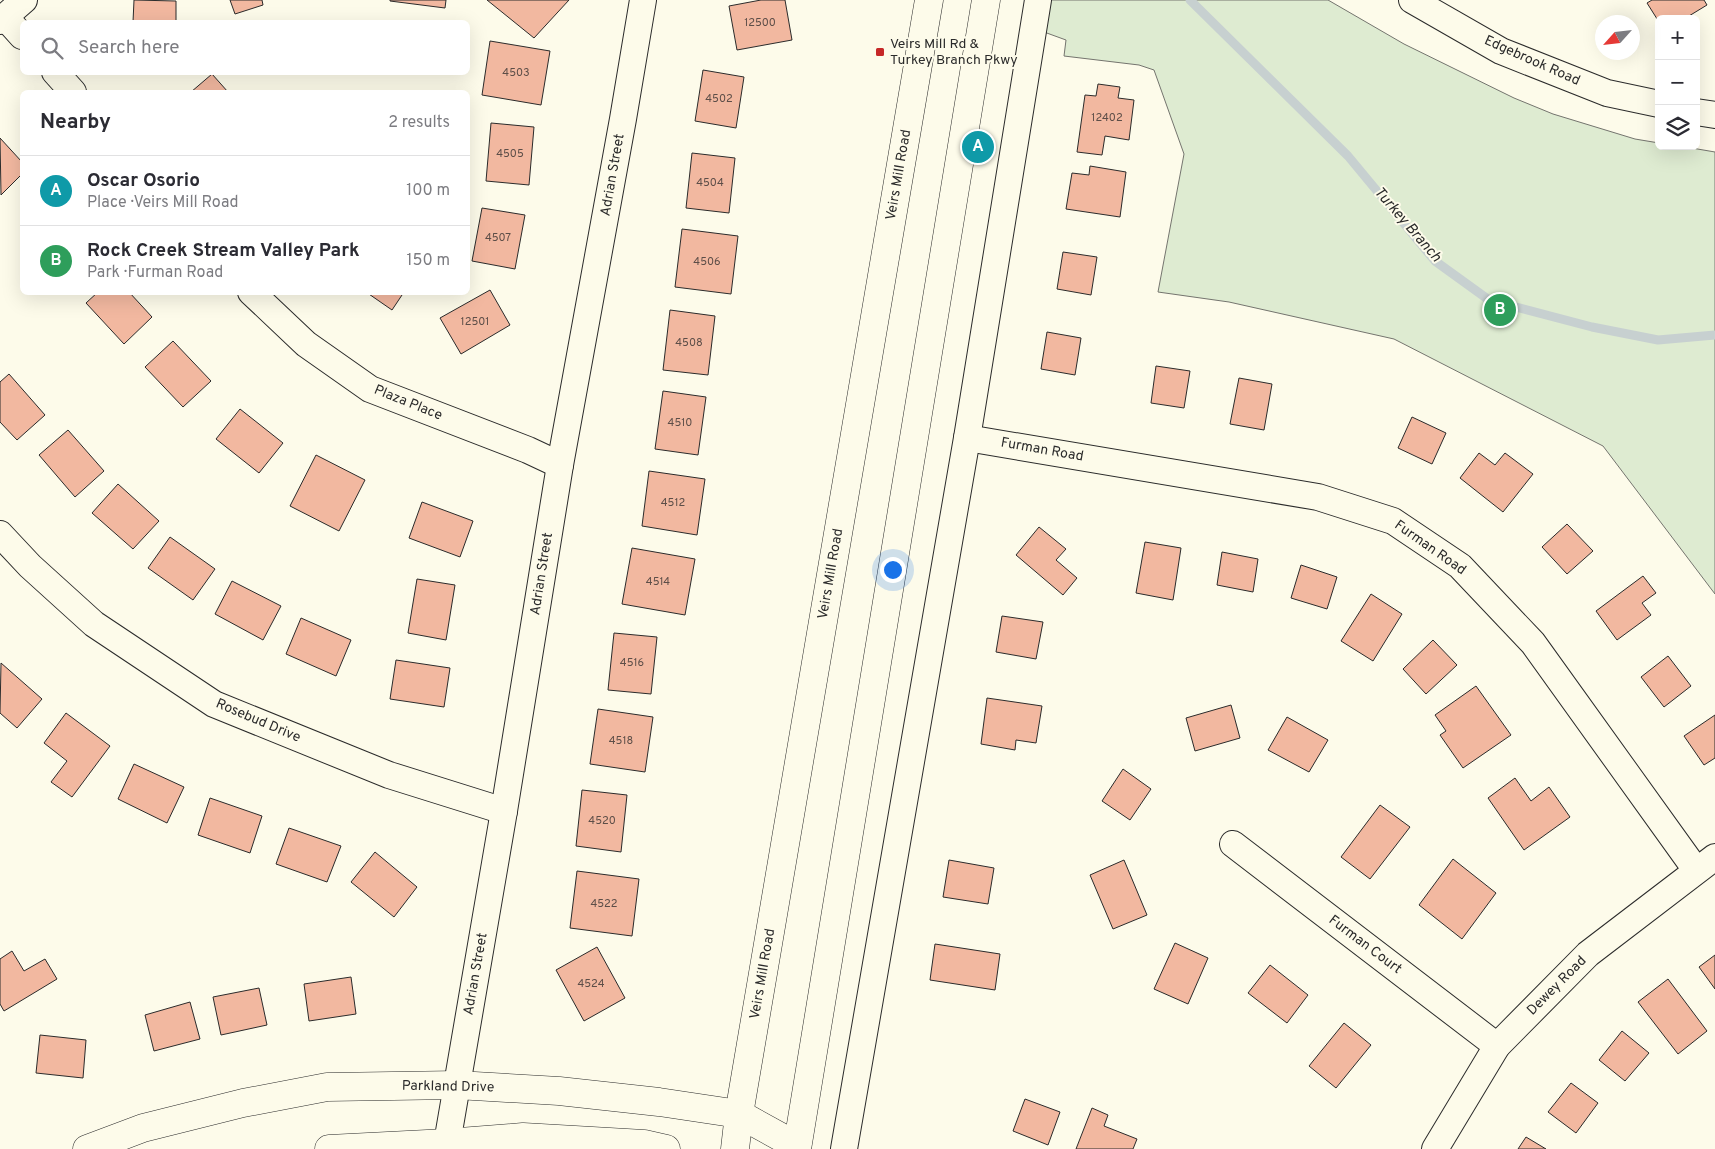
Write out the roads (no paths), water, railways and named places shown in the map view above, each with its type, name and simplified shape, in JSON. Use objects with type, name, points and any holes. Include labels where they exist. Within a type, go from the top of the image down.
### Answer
[{"type":"main road","name":"Veirs Mill Road","points":[[735,1149],[739,1114],[929,0]]},
{"type":"main road","points":[[798,1148],[986,0]]},
{"type":"main road","name":"Parkland Drive","points":[[87,1149],[152,1126],[243,1103],[326,1087],[457,1085],[559,1091],[659,1102],[739,1114],[798,1148]]},
{"type":"main road","points":[[329,1149],[446,1146],[523,1137],[644,1144],[666,1149]]},
{"type":"street","name":"Adrian Street","points":[[446,1146],[504,811],[560,465],[643,0]]},
{"type":"street","points":[[844,1149],[967,438],[1038,0]]},
{"type":"street","name":"Edgebrook Road","points":[[1412,0],[1501,51],[1607,93],[1655,103]]},
{"type":"street","points":[[10,13],[20,32]]},
{"type":"street","points":[[58,75],[71,90]]},
{"type":"street","points":[[1700,113],[1715,115]]},
{"type":"street","name":"Plaza Place","points":[[254,295],[306,344],[370,389],[528,450],[560,465]]},
{"type":"street","name":"Furman Road","points":[[967,438],[1318,498],[1393,521],[1460,566],[1532,643],[1706,863]]},
{"type":"street","name":"Rosebud Drive","points":[[0,534],[30,566],[94,624],[214,704],[389,775],[504,811]]},
{"type":"street","name":"Furman Court","points":[[1233,844],[1497,1046]]},
{"type":"street","name":"Dewey Road","points":[[1435,1149],[1497,1046],[1588,954],[1706,863]]},
{"type":"waterway","name":"Turkey Branch","points":[[1190,0],[1348,156],[1435,261],[1489,300],[1592,327],[1658,340],[1715,335]]},
{"type":"place","name":"Veirs Mill Rd & Turkey Branch Pkwy","points":[[880,52]]},
{"type":"place","name":"Oscar Osorio","points":[[978,147]]},
{"type":"place","name":"Rock Creek Stream Valley Park","points":[[1500,310]]}]
